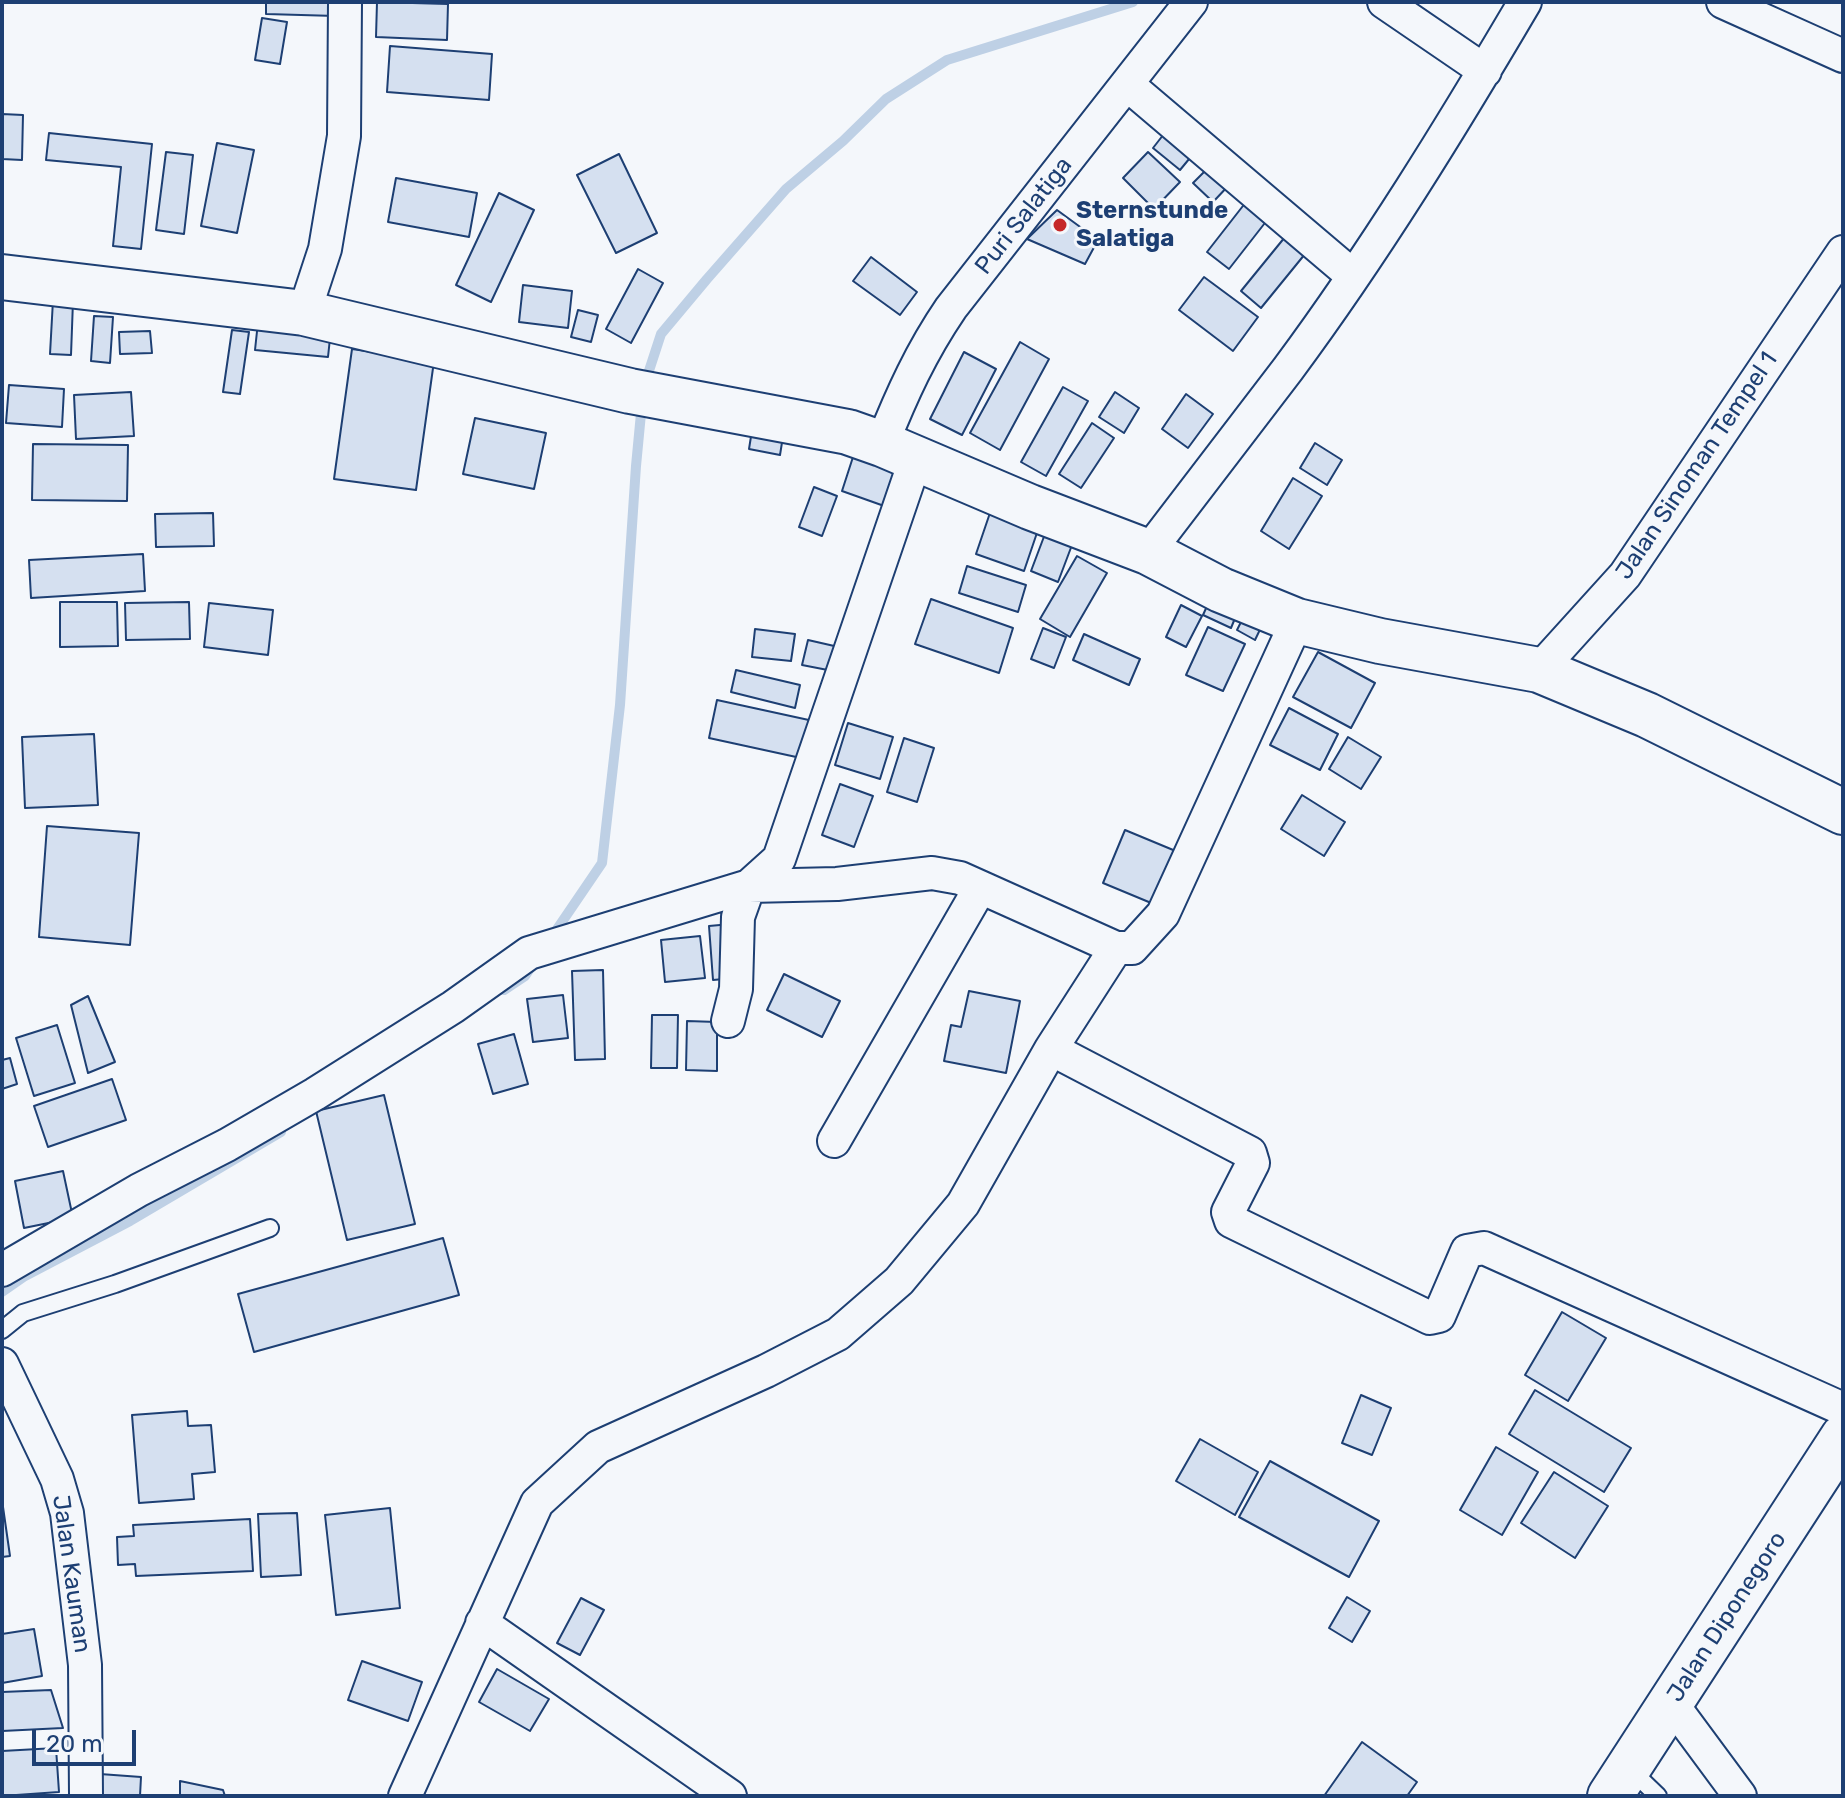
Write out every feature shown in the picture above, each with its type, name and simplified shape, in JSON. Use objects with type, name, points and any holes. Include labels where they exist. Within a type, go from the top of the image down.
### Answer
[{"type":"street","points":[[304,313],[325,249],[344,136],[345,2]]},
{"type":"street","name":"Puri Salatiga","points":[[749,886],[779,859],[899,451],[907,380],[926,344],[951,308],[1191,2]]},
{"type":"street","points":[[1384,2],[1485,71]]},
{"type":"street","points":[[1148,552],[1289,367],[1353,276],[1485,71],[1525,2]]},
{"type":"street","points":[[1723,2],[1843,56]]},
{"type":"street","points":[[1128,85],[1353,276]]},
{"type":"street","name":"Jalan Sinoman Tempel 1","points":[[1539,670],[1625,575],[1843,252]]},
{"type":"street","points":[[2,277],[304,313],[630,391],[848,432],[1148,552],[1221,590],[1297,621],[1380,641],[1539,670],[1647,715],[1843,812]]},
{"type":"street","points":[[2,1270],[139,1190],[227,1145],[315,1094],[543,949],[749,886],[837,884],[932,873],[960,878],[1116,948],[1132,948],[1163,914],[1297,621]]},
{"type":"street","points":[[728,1021],[736,989],[738,917],[749,886]]},
{"type":"street","points":[[834,1141],[980,888]]},
{"type":"street","points":[[405,1796],[537,1503],[598,1447],[766,1371],[838,1334],[899,1281],[963,1204],[1051,1049],[1116,948]]},
{"type":"street","points":[[1051,1049],[1250,1153],[1253,1163],[1228,1212],[1231,1221],[1430,1318],[1439,1316],[1467,1251],[1484,1248],[1843,1409]]},
{"type":"street","name":"Jalan Kauman","points":[[2,1364],[51,1465],[67,1513],[85,1665],[86,1796]]},
{"type":"street","name":"Jalan Diponegoro","points":[[1632,1787],[1672,1704],[1843,1437]]},
{"type":"street","points":[[482,1623],[730,1796]]},
{"type":"street","points":[[1672,1704],[1740,1796]]},
{"type":"lane","points":[[2,1330],[23,1313],[115,1284],[270,1228]]},
{"type":"building","points":[[266,2],[337,2],[336,16],[266,14]]},
{"type":"building","points":[[377,2],[448,4],[447,40],[376,37]]},
{"type":"building","points":[[262,18],[287,22],[280,64],[255,60]]},
{"type":"building","points":[[390,46],[492,54],[489,100],[387,92]]},
{"type":"building","points":[[2,114],[23,115],[22,160],[2,159]]},
{"type":"building","points":[[1167,130],[1194,153],[1180,170],[1153,148]]},
{"type":"building","points":[[49,133],[152,144],[141,249],[113,246],[121,167],[46,160]]},
{"type":"building","points":[[217,143],[254,150],[237,233],[201,226]]},
{"type":"building","points":[[166,152],[193,155],[184,234],[156,230]]},
{"type":"building","points":[[1148,152],[1180,182],[1154,209],[1123,178]]},
{"type":"building","points":[[619,154],[657,233],[616,253],[577,175]]},
{"type":"building","points":[[1211,165],[1230,184],[1213,202],[1193,183]]},
{"type":"building","points":[[396,178],[477,193],[469,237],[388,222]]},
{"type":"building","points":[[499,193],[534,210],[491,302],[456,285]]},
{"type":"building","points":[[1246,202],[1268,219],[1229,269],[1207,252]]},
{"type":"building","name":"Sternstunde Salatiga","points":[[1057,210],[1098,240],[1085,264],[1027,239]]},
{"type":"building","points":[[1285,237],[1305,254],[1261,308],[1241,291]]},
{"type":"building","points":[[871,257],[917,292],[900,315],[853,281]]},
{"type":"building","points":[[638,269],[663,283],[631,343],[606,329]]},
{"type":"building","points":[[1204,277],[1258,317],[1233,351],[1179,310]]},
{"type":"building","points":[[523,285],[572,291],[568,328],[519,322]]},
{"type":"building","points":[[53,300],[73,301],[71,355],[50,354]]},
{"type":"building","points":[[578,310],[598,315],[591,342],[571,337]]},
{"type":"building","points":[[94,316],[113,317],[110,363],[91,361]]},
{"type":"building","points":[[258,322],[331,329],[328,357],[255,350]]},
{"type":"building","points":[[232,330],[249,332],[240,394],[223,392]]},
{"type":"building","points":[[150,331],[152,353],[120,354],[119,332]]},
{"type":"building","points":[[1020,342],[1049,359],[1000,450],[970,433]]},
{"type":"building","points":[[352,349],[434,361],[416,490],[334,479]]},
{"type":"building","points":[[964,352],[996,369],[962,435],[930,419]]},
{"type":"building","points":[[9,385],[64,389],[62,427],[6,423]]},
{"type":"building","points":[[1063,387],[1088,401],[1046,476],[1021,462]]},
{"type":"building","points":[[131,392],[134,436],[76,439],[74,395]]},
{"type":"building","points":[[1115,392],[1139,408],[1124,433],[1099,417]]},
{"type":"building","points":[[1186,394],[1213,414],[1188,448],[1162,429]]},
{"type":"building","points":[[475,418],[546,433],[534,489],[463,474]]},
{"type":"building","points":[[1092,423],[1114,438],[1081,488],[1059,474]]},
{"type":"building","points":[[753,424],[784,430],[780,455],[749,449]]},
{"type":"building","points":[[1315,443],[1342,460],[1327,485],[1300,468]]},
{"type":"building","points":[[33,444],[128,445],[127,501],[32,500]]},
{"type":"building","points":[[853,457],[900,473],[887,507],[842,491]]},
{"type":"building","points":[[1293,478],[1322,496],[1289,549],[1261,531]]},
{"type":"building","points":[[814,487],[837,496],[822,536],[799,527]]},
{"type":"building","points":[[992,507],[1040,524],[1024,571],[976,554]]},
{"type":"building","points":[[213,513],[214,546],[156,547],[155,514]]},
{"type":"building","points":[[1048,526],[1075,537],[1058,582],[1031,571]]},
{"type":"building","points":[[143,554],[145,591],[31,598],[29,560]]},
{"type":"building","points":[[1077,556],[1107,573],[1070,637],[1040,619]]},
{"type":"building","points":[[967,566],[1026,585],[1018,612],[959,593]]},
{"type":"building","points":[[1212,595],[1240,606],[1231,628],[1203,615]]},
{"type":"building","points":[[931,599],[1013,628],[999,673],[915,644]]},
{"type":"building","points":[[60,602],[117,602],[118,646],[60,647]]},
{"type":"building","points":[[189,602],[190,639],[126,640],[125,603]]},
{"type":"building","points":[[209,603],[273,610],[268,655],[204,647]]},
{"type":"building","points":[[1181,605],[1202,616],[1186,647],[1166,637]]},
{"type":"building","points":[[1248,608],[1266,617],[1255,640],[1237,630]]},
{"type":"building","points":[[1208,627],[1245,644],[1223,691],[1186,675]]},
{"type":"building","points":[[1043,628],[1066,637],[1054,668],[1031,659]]},
{"type":"building","points":[[755,629],[795,634],[791,661],[752,657]]},
{"type":"building","points":[[1084,634],[1140,659],[1129,685],[1073,660]]},
{"type":"building","points":[[808,640],[843,648],[838,672],[802,665]]},
{"type":"building","points":[[1318,652],[1375,683],[1351,728],[1293,697]]},
{"type":"building","points":[[736,670],[800,685],[795,708],[731,692]]},
{"type":"building","points":[[717,700],[818,722],[810,760],[709,738]]},
{"type":"building","points":[[1289,708],[1338,734],[1320,770],[1270,745]]},
{"type":"building","points":[[848,723],[893,737],[880,779],[835,765]]},
{"type":"building","points":[[94,734],[98,805],[25,808],[22,737]]},
{"type":"building","points":[[1348,737],[1381,757],[1361,789],[1329,769]]},
{"type":"building","points":[[904,738],[934,748],[917,802],[887,792]]},
{"type":"building","points":[[840,784],[873,796],[854,847],[822,835]]},
{"type":"building","points":[[1302,795],[1345,822],[1324,856],[1281,829]]},
{"type":"building","points":[[47,826],[139,833],[130,945],[39,937]]},
{"type":"building","points":[[1125,830],[1178,852],[1156,905],[1103,883]]},
{"type":"building","points":[[731,924],[735,978],[713,980],[709,926]]},
{"type":"building","points":[[700,936],[705,978],[665,982],[661,940]]},
{"type":"building","points":[[603,970],[605,1059],[575,1060],[572,971]]},
{"type":"building","points":[[784,974],[840,1001],[822,1037],[767,1010]]},
{"type":"building","points":[[969,991],[1020,1001],[1006,1073],[944,1061],[951,1025],[961,1027]]},
{"type":"building","points":[[563,995],[568,1038],[533,1042],[527,999]]},
{"type":"building","points":[[88,996],[115,1062],[88,1073],[71,1005]]},
{"type":"building","points":[[652,1015],[678,1015],[677,1068],[651,1068]]},
{"type":"building","points":[[687,1021],[717,1022],[717,1071],[686,1070]]},
{"type":"building","points":[[57,1025],[75,1083],[34,1096],[16,1038]]},
{"type":"building","points":[[514,1034],[528,1084],[493,1094],[478,1044]]},
{"type":"building","points":[[10,1058],[17,1084],[2,1089],[2,1060]]},
{"type":"building","points":[[112,1079],[126,1120],[48,1147],[34,1106]]},
{"type":"building","points":[[384,1095],[415,1224],[347,1240],[316,1111]]},
{"type":"building","points":[[63,1171],[73,1218],[24,1228],[15,1181]]},
{"type":"building","points":[[443,1238],[459,1295],[254,1352],[238,1294]]},
{"type":"building","points":[[1562,1312],[1606,1338],[1568,1401],[1525,1375]]},
{"type":"building","points":[[1535,1390],[1631,1448],[1604,1492],[1509,1434]]},
{"type":"building","points":[[1361,1395],[1391,1408],[1372,1455],[1342,1443]]},
{"type":"building","points":[[187,1411],[188,1426],[211,1425],[215,1472],[192,1474],[194,1499],[139,1503],[132,1415]]},
{"type":"building","points":[[1200,1439],[1258,1472],[1235,1515],[1176,1481]]},
{"type":"building","points":[[1496,1447],[1538,1472],[1502,1535],[1460,1510]]},
{"type":"building","points":[[1270,1461],[1379,1521],[1349,1577],[1239,1517]]},
{"type":"building","points":[[1554,1472],[1608,1506],[1575,1558],[1521,1523]]},
{"type":"building","points":[[2,1500],[10,1556],[2,1557]]},
{"type":"building","points":[[390,1508],[400,1608],[336,1615],[325,1515]]},
{"type":"building","points":[[297,1513],[301,1575],[261,1577],[258,1514]]},
{"type":"building","points":[[250,1519],[253,1571],[136,1576],[135,1564],[118,1565],[117,1537],[134,1536],[133,1525]]},
{"type":"building","points":[[1347,1597],[1370,1611],[1352,1642],[1329,1628]]},
{"type":"building","points":[[581,1598],[604,1610],[580,1655],[557,1643]]},
{"type":"building","points":[[34,1629],[42,1676],[2,1683],[2,1634]]},
{"type":"building","points":[[362,1661],[422,1682],[408,1721],[348,1700]]},
{"type":"building","points":[[497,1669],[549,1699],[530,1731],[479,1702]]},
{"type":"building","points":[[51,1690],[63,1728],[2,1731],[2,1692]]},
{"type":"building","points":[[1362,1742],[1417,1782],[1407,1796],[1324,1796]]},
{"type":"building","points":[[56,1748],[59,1792],[2,1796],[2,1751]]},
{"type":"building","points":[[100,1774],[141,1777],[140,1796],[99,1796]]},
{"type":"building","points":[[180,1781],[223,1790],[225,1796],[180,1796]]},
{"type":"waterway","points":[[645,383],[661,334],[707,279],[786,189],[843,141],[886,99],[947,60],[1133,2]]},
{"type":"waterway","points":[[551,938],[602,863],[620,705],[642,403]]},
{"type":"waterway","points":[[504,990],[525,976],[533,964]]},
{"type":"waterway","points":[[2,1292],[25,1276],[130,1221],[281,1132]]},
{"type":"place","name":"Sternstunde Salatiga","points":[[1060,225]]}]
